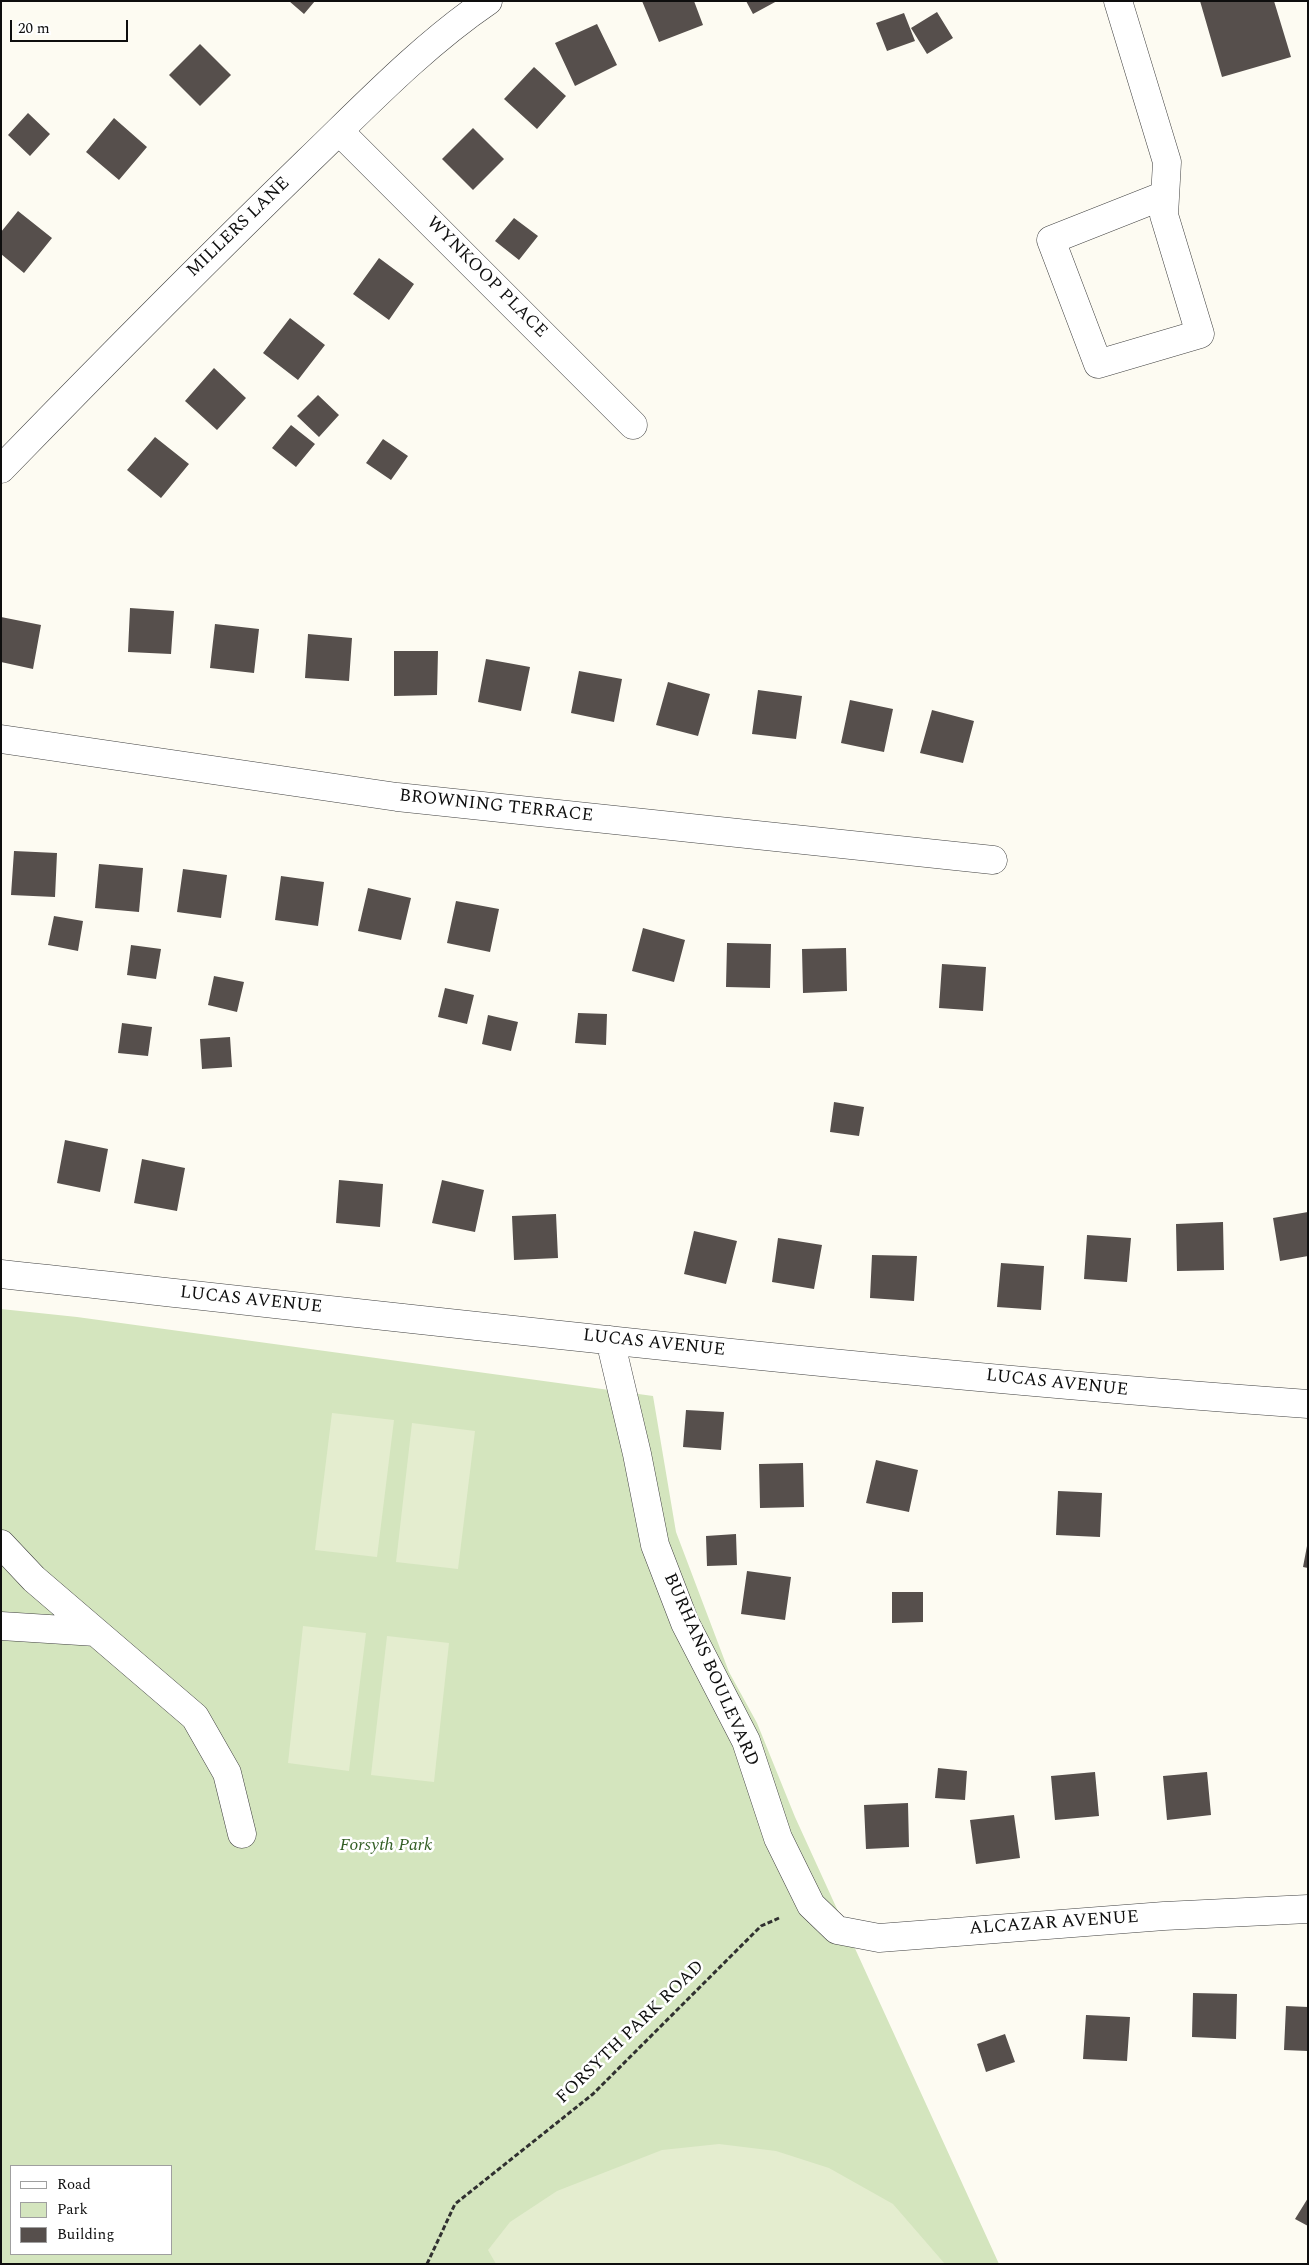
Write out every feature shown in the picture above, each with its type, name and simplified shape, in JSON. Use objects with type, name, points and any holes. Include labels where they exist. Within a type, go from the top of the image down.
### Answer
[{"type":"street","name":"MILLERS LANE","points":[[1,469],[192,273],[414,59],[488,1]]},
{"type":"street","points":[[1118,1],[1166,162],[1165,195],[1164,215],[1200,334],[1098,364],[1051,240],[1165,195]]},
{"type":"street","name":"WYNKOOP PLACE","points":[[340,131],[633,425]]},
{"type":"street","name":"BROWNING TERRACE","points":[[1,739],[397,797],[993,860]]},
{"type":"street","name":"LUCAS AVENUE","points":[[1,1274],[610,1340],[1160,1394],[1308,1404]]},
{"type":"street","name":"BURHANS BOULEVARD","points":[[610,1340],[655,1545],[685,1623],[746,1741],[778,1838],[811,1905]]},
{"type":"street","points":[[1,1544],[34,1579],[195,1716],[227,1773],[242,1834]]},
{"type":"street","points":[[1,1626],[96,1632]]},
{"type":"street","name":"ALCAZAR AVENUE","points":[[811,1905],[837,1930],[879,1938],[1164,1916],[1308,1909]]},
{"type":"path","name":"FORSYTH PARK ROAD","points":[[427,2264],[455,2204],[593,2094],[761,1926],[811,1905]]},
{"type":"green space","name":"Forsyth Park","points":[[1,1309],[77,1317],[653,1396],[676,1532],[729,1672],[757,1723],[795,1817],[999,2264],[1,2264]]},
{"type":"green space","points":[[332,1413],[394,1420],[377,1557],[315,1550]]},
{"type":"green space","points":[[412,1423],[475,1431],[458,1569],[396,1562]]},
{"type":"green space","points":[[303,1626],[366,1633],[349,1771],[288,1763]]},
{"type":"green space","points":[[387,1636],[449,1643],[434,1782],[371,1775]]},
{"type":"green space","points":[[719,2144],[776,2151],[829,2168],[893,2204],[945,2264],[496,2264],[488,2250],[510,2222],[557,2191],[662,2150]]},
{"type":"building","points":[[289,1],[315,1],[304,14]]},
{"type":"building","points":[[642,1],[694,1],[703,25],[659,42]]},
{"type":"building","points":[[746,1],[777,1],[753,14]]},
{"type":"building","points":[[1200,1],[1274,1],[1291,57],[1222,77]]},
{"type":"building","points":[[937,12],[953,38],[927,54],[911,28]]},
{"type":"building","points":[[904,13],[915,41],[887,51],[876,23]]},
{"type":"building","points":[[597,24],[617,65],[575,86],[555,43]]},
{"type":"building","points":[[200,44],[231,75],[200,106],[169,75]]},
{"type":"building","points":[[534,67],[566,96],[537,129],[504,99]]},
{"type":"building","points":[[28,113],[50,134],[30,156],[8,135]]},
{"type":"building","points":[[114,118],[147,147],[119,180],[86,152]]},
{"type":"building","points":[[473,128],[504,159],[473,190],[442,159]]},
{"type":"building","points":[[18,211],[52,238],[24,273],[1,254],[1,232]]},
{"type":"building","points":[[514,218],[538,236],[519,260],[495,241]]},
{"type":"building","points":[[379,258],[414,284],[389,320],[353,294]]},
{"type":"building","points":[[290,318],[325,345],[298,380],[263,353]]},
{"type":"building","points":[[214,368],[246,398],[217,430],[185,401]]},
{"type":"building","points":[[318,395],[339,415],[319,437],[297,416]]},
{"type":"building","points":[[291,425],[315,444],[296,467],[272,448]]},
{"type":"building","points":[[155,437],[189,464],[161,498],[127,470]]},
{"type":"building","points":[[383,439],[408,456],[391,480],[366,463]]},
{"type":"building","points":[[130,608],[174,611],[171,654],[128,652]]},
{"type":"building","points":[[1,617],[41,625],[33,669],[1,662]]},
{"type":"building","points":[[215,624],[259,629],[254,673],[210,668]]},
{"type":"building","points":[[308,634],[352,638],[349,681],[305,678]]},
{"type":"building","points":[[394,651],[438,651],[437,695],[394,696]]},
{"type":"building","points":[[486,659],[530,667],[521,711],[478,702]]},
{"type":"building","points":[[579,671],[622,679],[614,722],[571,713]]},
{"type":"building","points":[[668,682],[710,694],[698,736],[656,725]]},
{"type":"building","points":[[758,690],[802,696],[796,739],[752,734]]},
{"type":"building","points":[[850,700],[893,709],[884,752],[841,743]]},
{"type":"building","points":[[932,710],[974,721],[963,763],[920,753]]},
{"type":"building","points":[[14,851],[57,853],[55,897],[11,895]]},
{"type":"building","points":[[99,864],[143,868],[139,912],[95,908]]},
{"type":"building","points":[[183,869],[227,875],[221,918],[177,912]]},
{"type":"building","points":[[281,876],[324,882],[318,926],[275,920]]},
{"type":"building","points":[[368,888],[411,898],[401,940],[358,931]]},
{"type":"building","points":[[456,901],[499,909],[490,952],[447,943]]},
{"type":"building","points":[[54,916],[83,921],[78,951],[48,945]]},
{"type":"building","points":[[643,928],[685,940],[674,982],[632,971]]},
{"type":"building","points":[[727,943],[771,944],[770,988],[726,987]]},
{"type":"building","points":[[131,945],[161,949],[156,979],[127,975]]},
{"type":"building","points":[[846,948],[847,991],[803,993],[802,949]]},
{"type":"building","points":[[942,964],[986,967],[983,1011],[939,1008]]},
{"type":"building","points":[[214,976],[244,982],[237,1012],[208,1005]]},
{"type":"building","points":[[445,988],[474,995],[467,1024],[438,1017]]},
{"type":"building","points":[[578,1013],[607,1014],[606,1045],[575,1043]]},
{"type":"building","points":[[488,1015],[518,1022],[511,1051],[482,1044]]},
{"type":"building","points":[[122,1023],[152,1027],[148,1056],[118,1053]]},
{"type":"building","points":[[230,1037],[232,1067],[202,1069],[200,1039]]},
{"type":"building","points":[[834,1102],[864,1107],[859,1136],[830,1132]]},
{"type":"building","points":[[65,1140],[108,1149],[100,1192],[57,1183]]},
{"type":"building","points":[[142,1159],[185,1168],[177,1211],[134,1203]]},
{"type":"building","points":[[339,1180],[383,1184],[380,1227],[336,1223]]},
{"type":"building","points":[[442,1180],[484,1190],[475,1232],[432,1223]]},
{"type":"building","points":[[1308,1212],[1308,1256],[1280,1261],[1273,1218]]},
{"type":"building","points":[[556,1214],[558,1258],[514,1260],[512,1216]]},
{"type":"building","points":[[1223,1222],[1224,1270],[1177,1271],[1176,1224]]},
{"type":"building","points":[[694,1231],[737,1241],[726,1284],[684,1274]]},
{"type":"building","points":[[1087,1235],[1131,1238],[1127,1282],[1084,1279]]},
{"type":"building","points":[[778,1238],[822,1245],[814,1289],[772,1282]]},
{"type":"building","points":[[872,1255],[917,1256],[914,1301],[870,1298]]},
{"type":"building","points":[[1001,1263],[1044,1266],[1041,1310],[997,1307]]},
{"type":"building","points":[[686,1410],[724,1412],[721,1450],[683,1447]]},
{"type":"building","points":[[876,1460],[918,1470],[909,1512],[866,1503]]},
{"type":"building","points":[[803,1463],[804,1507],[760,1508],[759,1464]]},
{"type":"building","points":[[1058,1491],[1102,1493],[1100,1537],[1056,1535]]},
{"type":"building","points":[[736,1534],[737,1565],[707,1566],[706,1536]]},
{"type":"building","points":[[1308,1546],[1308,1568],[1303,1567]]},
{"type":"building","points":[[747,1571],[791,1577],[785,1620],[741,1614]]},
{"type":"building","points":[[892,1592],[923,1592],[923,1622],[892,1623]]},
{"type":"building","points":[[938,1768],[967,1771],[965,1800],[935,1798]]},
{"type":"building","points":[[1095,1772],[1099,1816],[1055,1820],[1051,1776]]},
{"type":"building","points":[[1207,1772],[1211,1815],[1167,1820],[1163,1776]]},
{"type":"building","points":[[908,1803],[909,1847],[866,1849],[864,1805]]},
{"type":"building","points":[[1014,1815],[1020,1858],[976,1864],[970,1820]]},
{"type":"building","points":[[1193,1993],[1237,1994],[1236,2039],[1192,2037]]},
{"type":"building","points":[[1286,2006],[1308,2007],[1308,2051],[1284,2050]]},
{"type":"building","points":[[1086,2015],[1130,2017],[1127,2061],[1083,2059]]},
{"type":"building","points":[[1005,2034],[1015,2062],[986,2072],[977,2044]]},
{"type":"building","points":[[1308,2198],[1308,2226],[1295,2219]]}]
